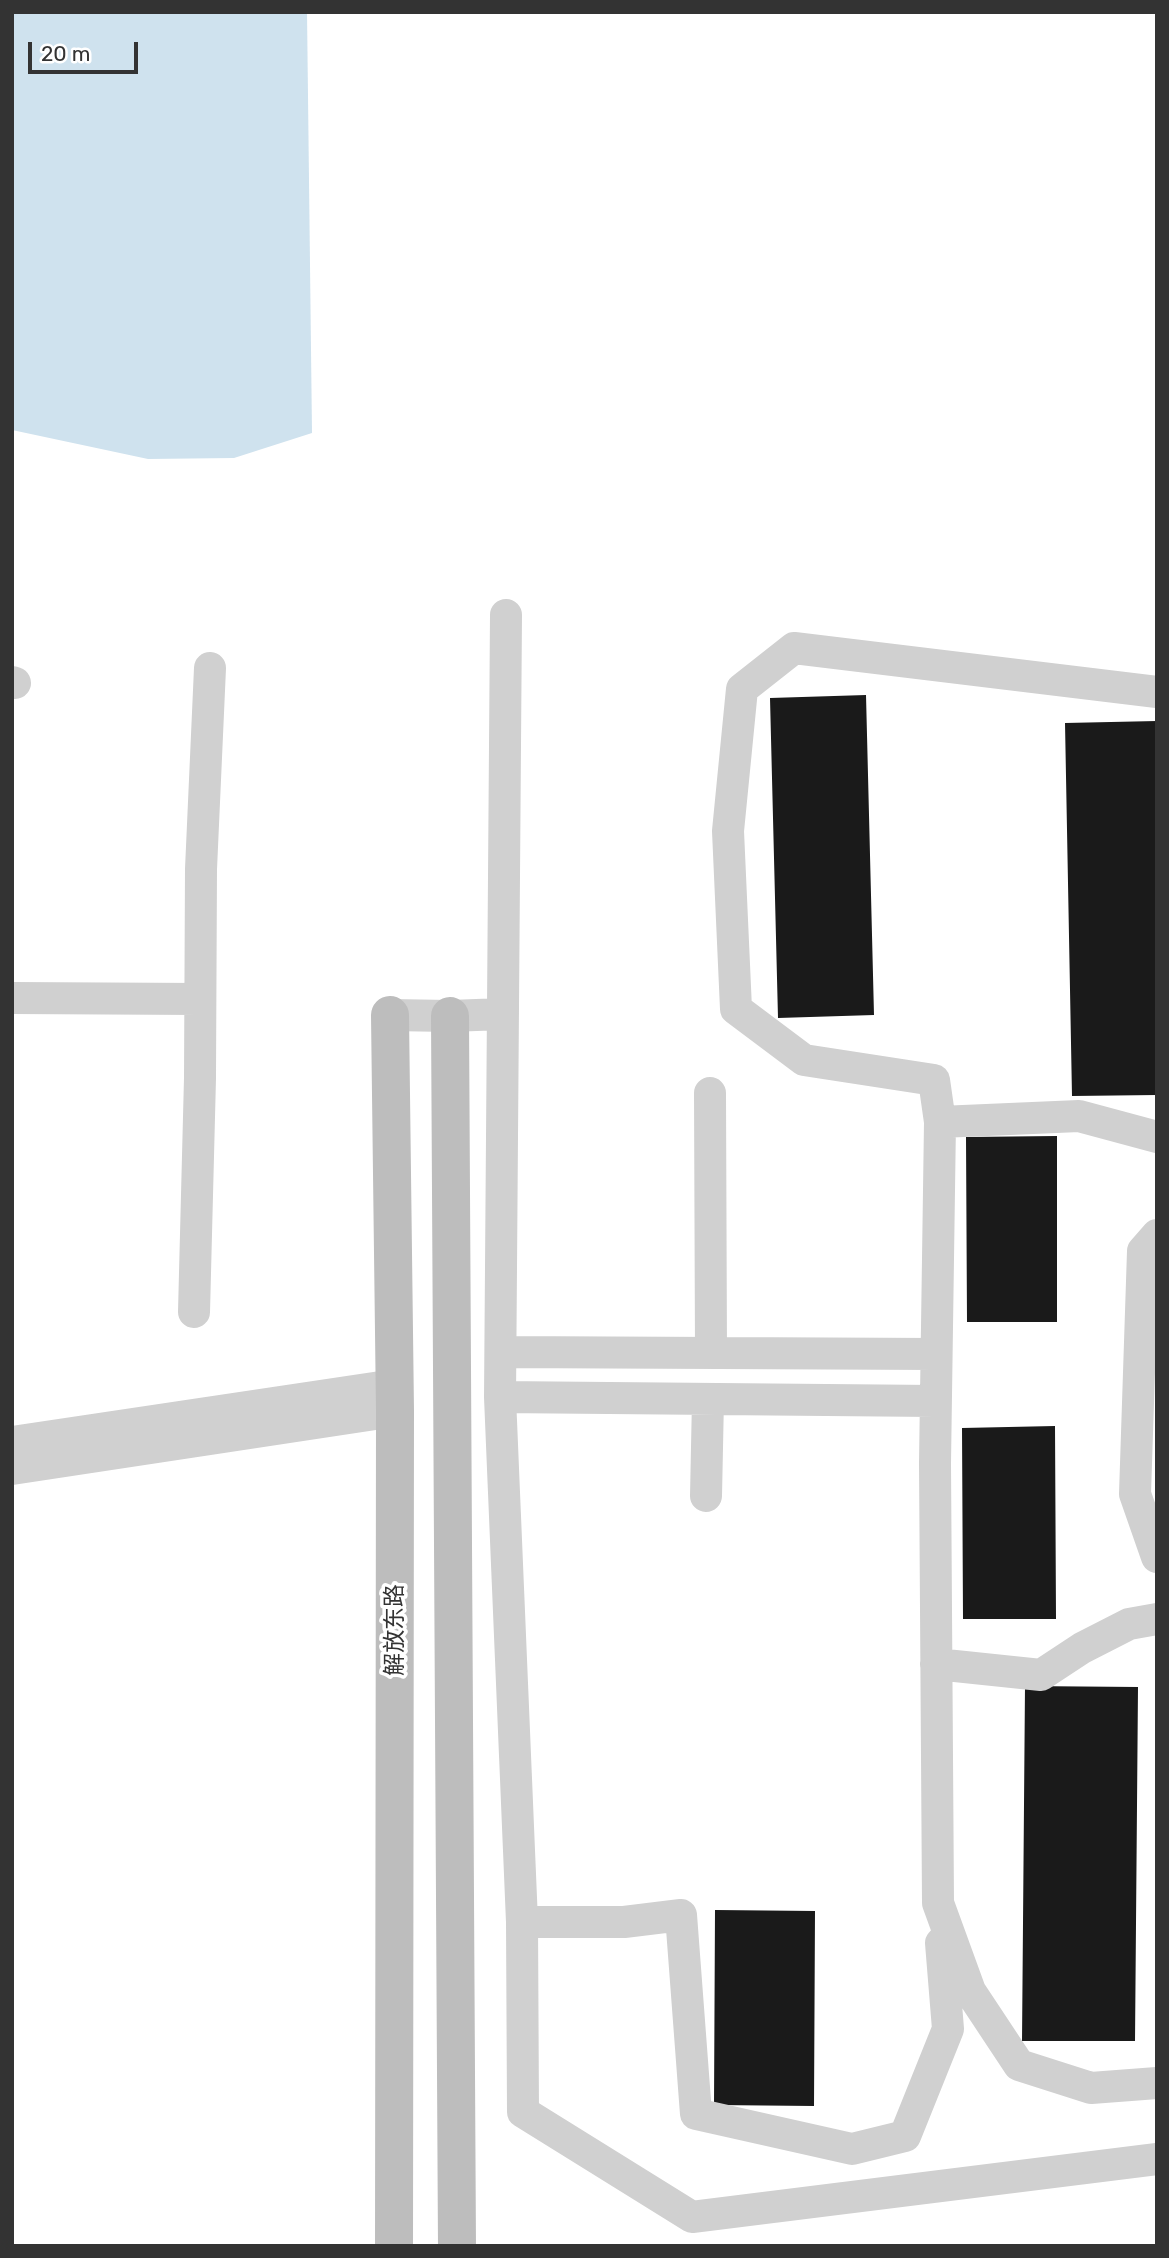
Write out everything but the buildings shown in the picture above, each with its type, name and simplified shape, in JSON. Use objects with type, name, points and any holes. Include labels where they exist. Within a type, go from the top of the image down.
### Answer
[{"type":"main road","name":"解放东路","points":[[390,1015],[395,1398],[394,2246]]},
{"type":"main road","points":[[450,1016],[457,2246]]},
{"type":"street","points":[[506,615],[500,1397],[522,1922],[523,2112],[692,2217],[1157,2160]]},
{"type":"street","points":[[522,1922],[624,1922],[681,1915],[696,2114],[852,2149],[905,2136],[948,2029],[938,1903],[935,1401],[940,1122],[934,1080],[804,1060],[736,1009],[728,831],[742,689],[794,648],[1157,692]]},
{"type":"street","points":[[194,1312],[201,869],[210,668]]},
{"type":"street","points":[[12,998],[200,999]]},
{"type":"street","points":[[390,1015],[503,1014]]},
{"type":"street","points":[[710,1093],[711,1353]]},
{"type":"street","points":[[940,1122],[1079,1116],[1157,1137]]},
{"type":"street","points":[[1157,1235],[1143,1251],[1135,1494],[1157,1557]]},
{"type":"street","points":[[501,1352],[936,1354]]},
{"type":"street","points":[[500,1397],[935,1401]]},
{"type":"street","points":[[12,1442],[395,1398]]},
{"type":"street","points":[[12,1469],[395,1398]]},
{"type":"street","points":[[706,1496],[708,1399]]},
{"type":"street","points":[[936,1664],[1041,1675],[1082,1648],[1129,1624],[1157,1619]]},
{"type":"street","points":[[938,1903],[970,1991],[1020,2064],[1091,2088],[1157,2083]]},
{"type":"water","points":[[12,12],[307,12],[312,433],[234,458],[148,459],[12,430]]}]
